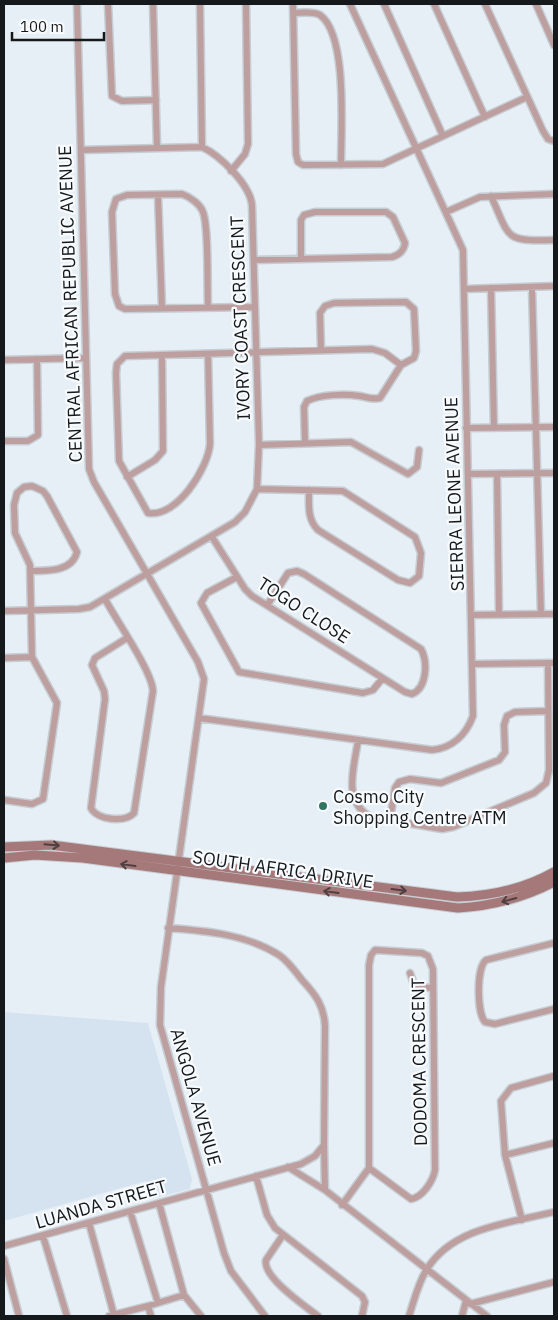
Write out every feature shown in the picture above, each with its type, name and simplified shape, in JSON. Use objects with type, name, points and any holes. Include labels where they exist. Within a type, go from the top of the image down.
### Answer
[{"type":"street","name":"CENTRAL AFRICAN REPUBLIC AVENUE","points":[[77,4],[88,459],[91,475],[204,672],[176,871]]},
{"type":"street","points":[[108,4],[112,96],[122,101],[156,100]]},
{"type":"street","points":[[153,4],[157,147]]},
{"type":"street","points":[[81,150],[157,147],[202,148],[200,4]]},
{"type":"street","points":[[231,171],[245,154],[248,144],[246,4]]},
{"type":"street","points":[[293,4],[297,158],[300,164],[305,166],[380,164],[416,150],[527,97]]},
{"type":"street","name":"SIERRA LEONE AVENUE","points":[[199,718],[220,719],[423,750],[439,749],[451,745],[464,733],[473,716],[462,250],[350,4]]},
{"type":"street","points":[[384,4],[443,136]]},
{"type":"street","points":[[434,4],[485,117]]},
{"type":"street","points":[[485,4],[546,137],[554,140]]},
{"type":"street","points":[[536,4],[554,45]]},
{"type":"street","points":[[293,13],[315,13],[322,17],[339,51],[341,165]]},
{"type":"street","name":"IVORY COAST CRESCENT","points":[[4,610],[83,609],[105,600],[212,537],[241,516],[257,489],[259,445],[251,197],[248,188],[231,171],[202,148]]},
{"type":"street","points":[[446,212],[478,198],[554,194]]},
{"type":"street","points":[[158,195],[162,308]]},
{"type":"street","points":[[208,307],[203,212],[198,205],[186,195],[119,197],[114,200],[112,212],[117,304],[125,309],[254,308]]},
{"type":"street","points":[[491,196],[505,226],[514,238],[521,240],[554,240]]},
{"type":"street","points":[[254,260],[392,257],[402,251],[404,243],[393,216],[386,212],[315,212],[304,215],[301,220],[301,258]]},
{"type":"street","points":[[464,289],[554,286]]},
{"type":"street","points":[[532,287],[541,614]]},
{"type":"street","points":[[492,288],[494,428]]},
{"type":"street","points":[[305,442],[304,407],[307,401],[323,397],[358,396],[371,399],[380,398],[401,365],[411,362],[416,352],[414,309],[406,302],[334,303],[325,306],[320,313],[321,350]]},
{"type":"street","points":[[208,354],[210,450],[190,490],[177,501],[158,513],[153,514],[144,509],[119,461],[117,364],[125,356],[255,351],[378,350],[401,365]]},
{"type":"street","points":[[127,477],[155,460],[163,451],[162,355]]},
{"type":"street","points":[[4,360],[85,358]]},
{"type":"street","points":[[4,441],[28,441],[38,435],[36,359]]},
{"type":"street","points":[[466,428],[554,427]]},
{"type":"street","points":[[259,445],[351,442],[408,474],[417,467],[419,450]]},
{"type":"street","points":[[468,474],[554,473]]},
{"type":"street","points":[[497,475],[499,614]]},
{"type":"street","points":[[4,800],[37,804],[45,795],[57,703],[32,657],[31,571],[27,556],[16,536],[14,505],[17,493],[24,488],[32,486],[39,488],[47,496],[77,552],[73,560],[62,567],[31,571]]},
{"type":"street","points":[[257,489],[309,490],[343,491],[416,537],[421,553],[419,576],[410,583],[398,580],[318,530],[312,524],[310,518],[309,490]]},
{"type":"street","name":"TOGO CLOSE","points":[[212,537],[237,577],[252,596],[268,604],[405,692],[412,694],[418,691],[424,682],[424,657],[421,649],[297,571],[284,576],[268,604]]},
{"type":"street","points":[[237,577],[206,593],[201,603],[239,672],[369,693],[382,679]]},
{"type":"street","points":[[105,600],[127,638],[151,681],[152,702],[134,813],[125,818],[102,817],[93,812],[91,801],[104,691],[92,665],[95,658],[127,638]]},
{"type":"street","points":[[472,615],[554,614]]},
{"type":"street","points":[[4,658],[32,657]]},
{"type":"street","points":[[358,741],[352,781],[354,800],[366,814],[390,820],[447,828],[542,788],[546,783],[550,770],[548,711],[551,663],[473,664]]},
{"type":"street","points":[[390,820],[395,788],[399,782],[410,779],[442,784],[499,760],[505,752],[504,725],[507,716],[515,712],[548,711]]},
{"type":"street","name":"SOUTH AFRICA DRIVE","points":[[4,847],[52,845],[456,897],[482,895],[520,887],[554,872]]},
{"type":"street","name":"SOUTH AFRICA DRIVE","points":[[4,858],[55,856],[458,908],[479,907],[514,900],[554,882]]},
{"type":"street","name":"ANGOLA AVENUE","points":[[176,871],[159,1005],[160,1025],[231,1271],[265,1316]]},
{"type":"street","points":[[168,928],[216,933],[254,943],[286,960],[317,997],[324,1012],[325,1026],[325,1190]]},
{"type":"street","points":[[554,943],[486,960],[481,966],[480,972],[480,1010],[485,1022],[495,1024],[554,1009]]},
{"type":"street","name":"DODOMA CRESCENT","points":[[375,950],[422,953],[432,962],[434,1175],[421,1194],[411,1199],[369,1168],[371,956],[375,950]]},
{"type":"street","points":[[410,973],[415,988],[433,988]]},
{"type":"street","points":[[522,1220],[505,1155],[500,1111],[503,1096],[511,1088],[554,1076]]},
{"type":"street","points":[[505,1155],[554,1143]]},
{"type":"street","name":"LUANDA STREET","points":[[4,1246],[309,1161],[324,1145]]},
{"type":"street","points":[[288,1167],[325,1190],[486,1316]]},
{"type":"street","points":[[342,1205],[369,1168]]},
{"type":"street","points":[[256,1176],[270,1222],[283,1235],[362,1296],[365,1302],[362,1316]]},
{"type":"street","points":[[159,1203],[184,1295],[201,1316]]},
{"type":"street","points":[[130,1211],[158,1303]]},
{"type":"street","points":[[409,1316],[426,1270],[436,1257],[457,1239],[554,1212]]},
{"type":"street","points":[[89,1223],[112,1316],[184,1295]]},
{"type":"street","points":[[283,1235],[266,1260],[268,1271],[282,1287],[318,1316]]},
{"type":"street","points":[[43,1236],[67,1316]]},
{"type":"street","points":[[4,1259],[19,1316]]},
{"type":"street","points":[[468,1303],[554,1282]]},
{"type":"street","points":[[462,1316],[468,1303]]},
{"type":"street","points":[[148,1306],[151,1316]]},
{"type":"shaded area","points":[[4,1012],[148,1023],[192,1179],[190,1189],[151,1199],[146,1181],[4,1221]]},
{"type":"place","name":"Cosmo City Shopping Centre ATM","points":[[323,806]]}]
